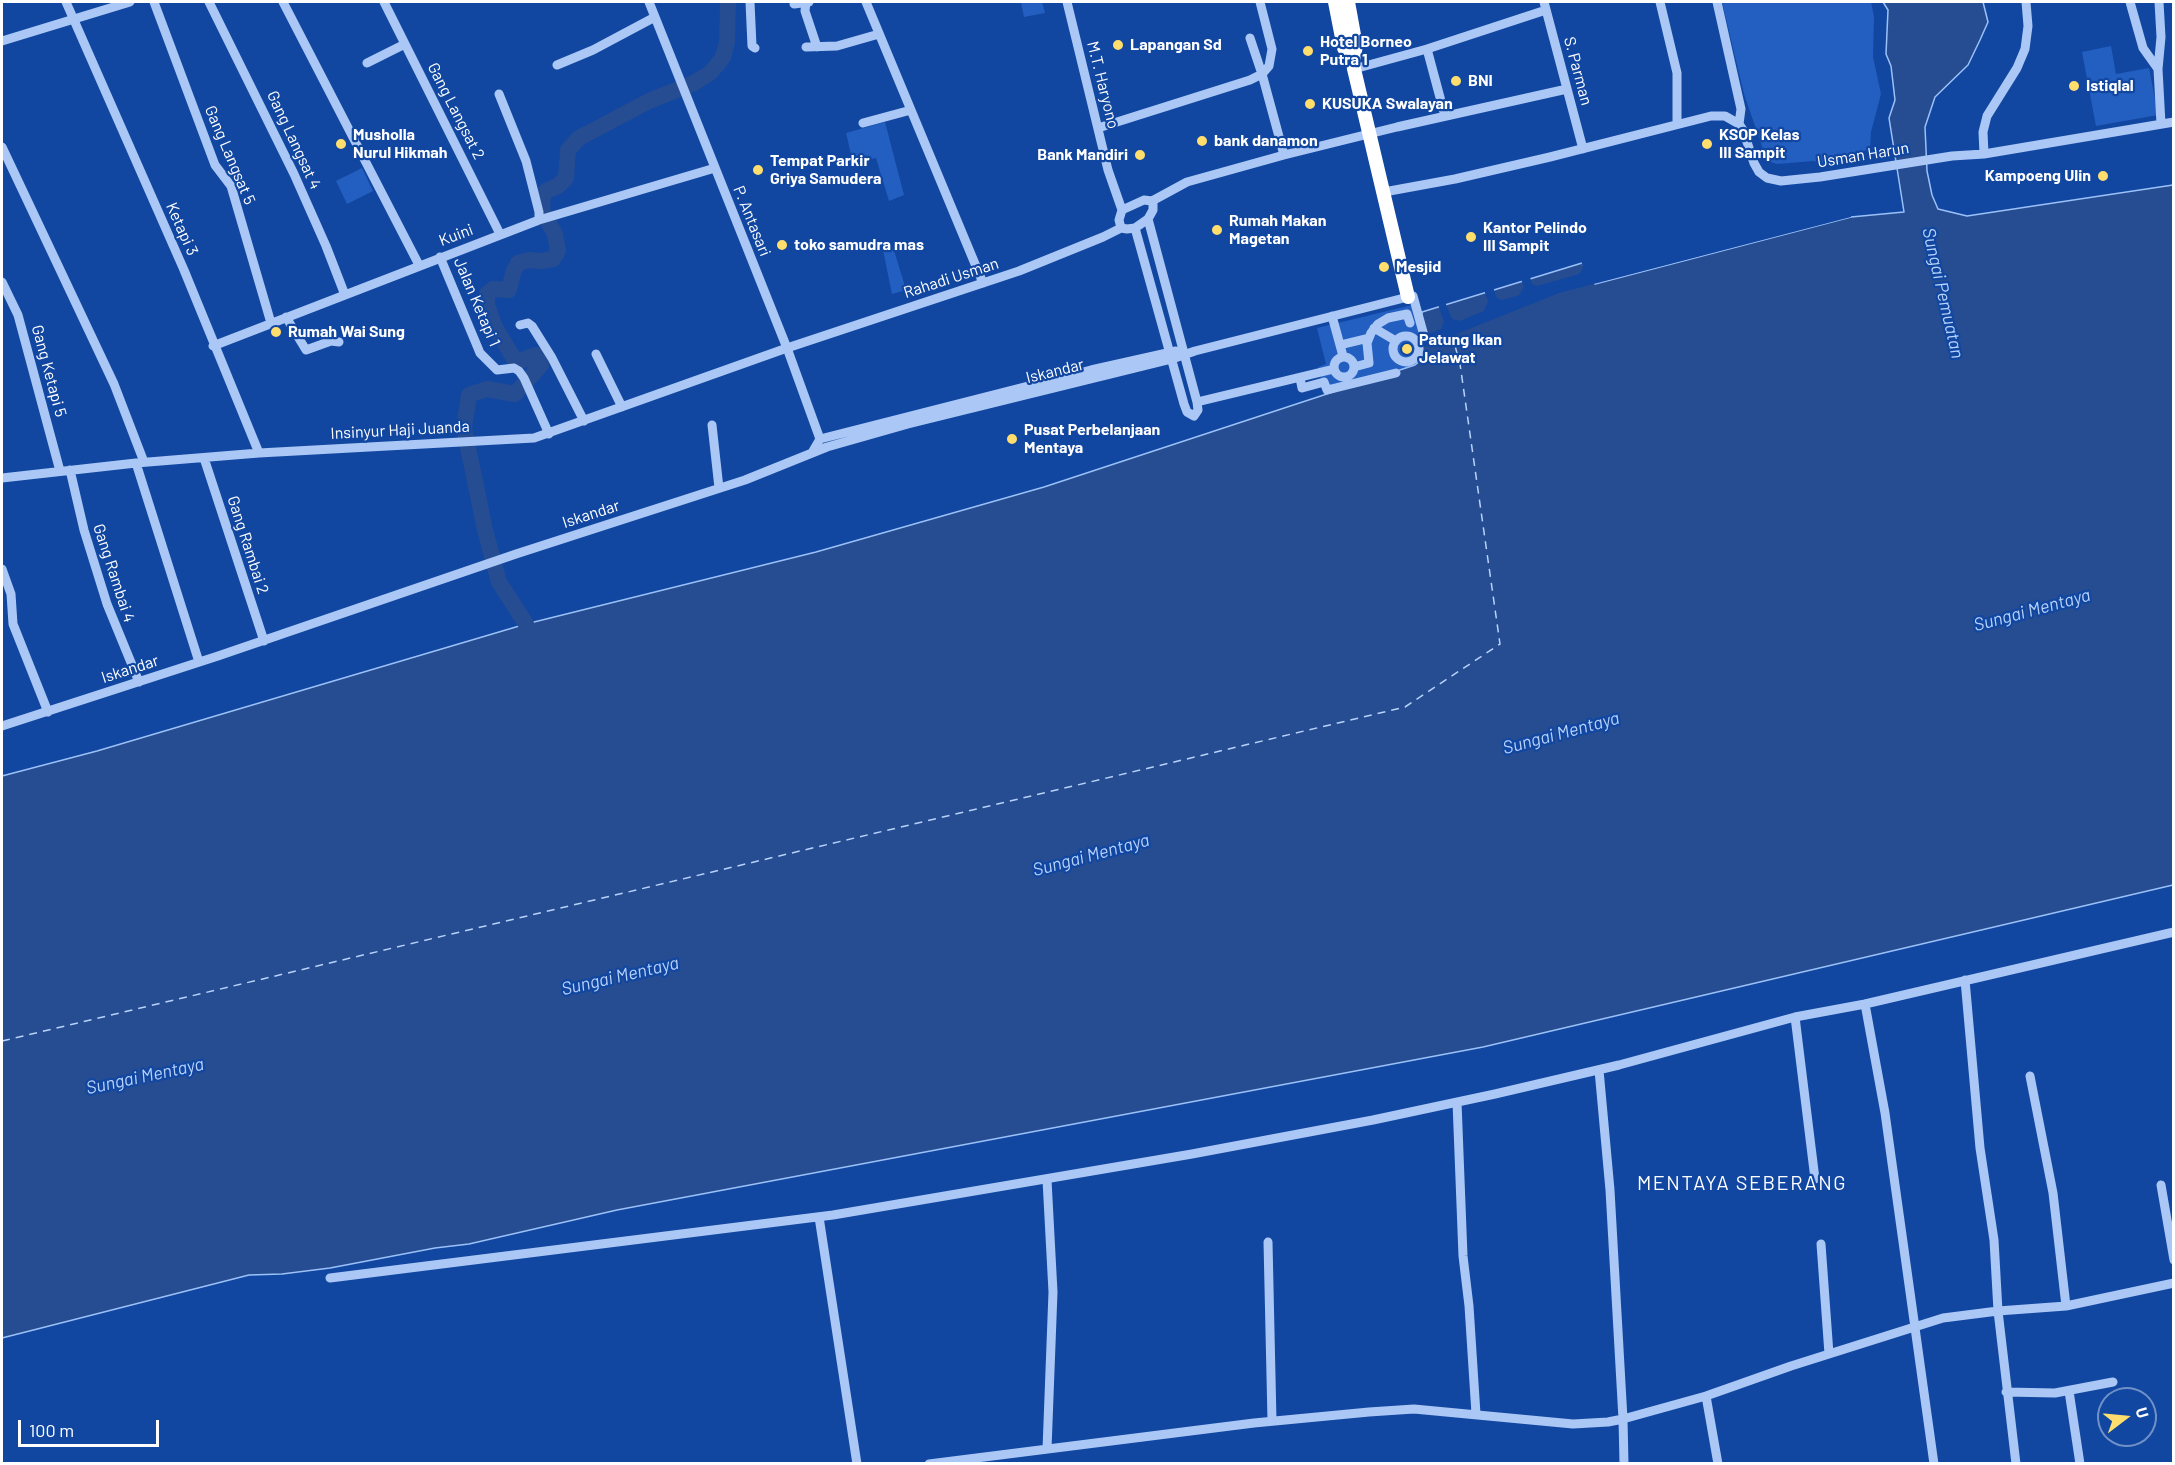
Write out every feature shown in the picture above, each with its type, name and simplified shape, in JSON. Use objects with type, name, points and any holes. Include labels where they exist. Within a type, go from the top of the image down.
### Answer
[{"type":"highway","points":[[1335,2],[1344,48],[1354,65],[1383,192],[1411,297]]},
{"type":"highway","points":[[1348,2],[1356,46],[1354,65]]},
{"type":"street","name":"Ketapi 3","points":[[66,2],[184,270],[259,453]]},
{"type":"street","points":[[2,28],[4,40],[73,19],[101,6],[130,2]]},
{"type":"street","name":"Gang Langsat 5","points":[[154,2],[215,165],[231,186],[271,323]]},
{"type":"street","name":"Gang Langsat 4","points":[[209,2],[294,174],[345,294]]},
{"type":"street","points":[[283,2],[419,265]]},
{"type":"street","name":"Gang Langsat 2","points":[[384,2],[500,234]]},
{"type":"street","name":"P. Antasari","points":[[649,2],[787,348],[820,439]]},
{"type":"street","points":[[750,2],[752,44],[755,48]]},
{"type":"street","points":[[794,4],[807,2],[805,11],[817,47]]},
{"type":"street","points":[[866,2],[982,283]]},
{"type":"street","name":"M.T. Haryono","points":[[1067,2],[1112,182],[1122,210]]},
{"type":"street","points":[[1098,128],[1250,80],[1262,74],[1272,59],[1272,49],[1260,2]]},
{"type":"street","points":[[1660,2],[1677,73],[1677,124]]},
{"type":"street","points":[[1717,2],[1741,108],[1739,124]]},
{"type":"street","points":[[1984,154],[1983,132],[1987,116],[2017,68],[2025,49],[2028,26],[2026,2]]},
{"type":"street","points":[[2130,2],[2143,48],[2158,69]]},
{"type":"street","points":[[2159,2],[2160,124]]},
{"type":"street","points":[[1354,65],[1427,49],[1545,6]]},
{"type":"street","name":"S. Parman","points":[[1545,6],[1583,149]]},
{"type":"street","points":[[557,65],[583,55],[655,17]]},
{"type":"street","points":[[806,47],[837,46],[879,34]]},
{"type":"street","points":[[1250,38],[1284,155]]},
{"type":"street","points":[[367,63],[405,44]]},
{"type":"street","points":[[1427,49],[1445,116]]},
{"type":"street","points":[[1152,201],[1153,210],[1148,219],[1135,228],[1127,230],[1121,228],[1119,220],[1122,210],[1140,201],[1152,201],[1187,182],[1284,155],[1567,89]]},
{"type":"street","points":[[500,94],[526,161],[541,219]]},
{"type":"street","points":[[863,123],[911,110]]},
{"type":"street","points":[[1383,192],[1476,174],[1718,116],[1733,119],[1739,124]]},
{"type":"street","name":"Usman Harun","points":[[1739,124],[1759,172],[1767,178],[1782,181],[1952,156],[1984,154],[2174,122]]},
{"type":"street","points":[[2,147],[114,384],[199,662]]},
{"type":"street","name":"Kuini","points":[[213,345],[541,219],[715,168]]},
{"type":"street","points":[[1135,228],[1187,412],[1194,416],[1198,410],[1197,402],[1182,353],[1148,219]]},
{"type":"street","name":"Rahadi Usman","points":[[787,348],[982,283],[1121,228]]},
{"type":"street","name":"Jalan Ketapi 1","points":[[440,256],[483,357],[497,369],[516,369],[526,383],[549,434]]},
{"type":"street","name":"Gang Ketapi 5","points":[[2,282],[5,295],[18,315],[65,471]]},
{"type":"street","points":[[1411,297],[1423,332]]},
{"type":"street","name":"Iskandar","points":[[2,726],[745,480],[813,451],[1182,353],[1411,297]]},
{"type":"street","points":[[1354,367],[1369,363],[1367,354],[1369,338],[1374,328],[1388,318],[1407,314],[1410,323]]},
{"type":"street","points":[[1332,316],[1343,356]]},
{"type":"street","points":[[286,318],[306,350],[331,341],[339,342]]},
{"type":"street","points":[[520,325],[528,323],[532,326],[552,358],[584,421]]},
{"type":"street","points":[[1374,328],[1396,341]]},
{"type":"street","points":[[1340,345],[1369,338]]},
{"type":"street","name":"Insinyur Haji Juanda","points":[[2,478],[259,453],[529,438],[549,434],[787,348]]},
{"type":"street","points":[[597,354],[622,407]]},
{"type":"street","name":"Iskandar","points":[[820,439],[1091,370],[1171,356]]},
{"type":"street","points":[[1343,356],[1350,358],[1354,367],[1352,374],[1346,377],[1339,375],[1334,369],[1335,362],[1343,356]]},
{"type":"street","points":[[1197,402],[1334,369]]},
{"type":"street","points":[[1300,378],[1302,388],[1324,382],[1327,390],[1396,373]]},
{"type":"street","points":[[712,425],[719,488]]},
{"type":"street","points":[[813,451],[820,439]]},
{"type":"street","name":"Gang Rambai 2","points":[[204,458],[264,640]]},
{"type":"street","name":"Gang Rambai 4","points":[[65,471],[107,604],[139,682]]},
{"type":"street","points":[[2,569],[11,594],[14,624],[48,712]]},
{"type":"street","points":[[330,1278],[819,1217],[1047,1180],[1373,1120],[1599,1070],[1795,1017],[1865,1004],[2174,932]]},
{"type":"street","points":[[1965,980],[1980,1148],[1994,1240],[1998,1311],[2016,1464]]},
{"type":"street","points":[[1865,1004],[1885,1113],[1934,1464]]},
{"type":"street","points":[[1795,1017],[1815,1179]]},
{"type":"street","points":[[1599,1070],[1610,1190],[1624,1464]]},
{"type":"street","points":[[2031,1076],[2053,1193],[2066,1306]]},
{"type":"street","points":[[1457,1102],[1463,1256],[1469,1306],[1476,1414]]},
{"type":"street","points":[[1047,1180],[1053,1292],[1047,1449]]},
{"type":"street","points":[[2161,1185],[2174,1260]]},
{"type":"street","points":[[819,1217],[857,1464]]},
{"type":"street","points":[[1268,1242],[1272,1421]]},
{"type":"street","points":[[1821,1244],[1829,1354]]},
{"type":"street","points":[[929,1464],[1272,1421],[1414,1410],[1573,1424],[1623,1419],[1706,1396],[1915,1326],[1952,1316],[2066,1306],[2174,1282]]},
{"type":"street","points":[[2007,1392],[2055,1393],[2113,1382]]},
{"type":"street","points":[[2069,1391],[2080,1464]]},
{"type":"street","points":[[1706,1396],[1718,1464]]},
{"type":"shaded area","points":[[1021,2],[1042,2],[1045,13],[1024,17]]},
{"type":"shaded area","points":[[1722,2],[1871,2],[1874,17],[1873,57],[1881,94],[1871,132],[1870,149],[1824,163],[1813,161],[1777,164],[1767,161],[1744,94]]},
{"type":"shaded area","points":[[2111,46],[2116,74],[2149,68],[2158,115],[2096,126],[2082,52]]},
{"type":"shaded area","points":[[885,122],[904,195],[889,201],[876,158],[853,163],[846,133]]},
{"type":"shaded area","points":[[362,168],[373,191],[347,204],[336,181]]},
{"type":"shaded area","points":[[881,240],[893,247],[906,290],[892,294]]},
{"type":"shaded area","points":[[1412,305],[1423,347],[1420,361],[1415,365],[1325,393],[1318,367],[1326,364],[1317,328]]},
{"type":"water","points":[[1883,2],[1983,2],[1988,22],[1980,40],[1968,65],[1935,97],[1925,127],[1927,171],[1932,195],[1938,209],[1967,216],[2173,185],[2173,885],[1483,1047],[617,1210],[469,1244],[435,1248],[330,1268],[282,1274],[249,1275],[2,1338],[2,776],[97,751],[526,624],[816,552],[1044,487],[1415,365],[1423,354],[1420,335],[1422,312],[1582,263],[1595,284],[1851,217],[1904,212],[1889,118],[1895,100],[1891,66],[1886,54],[1888,10]]},
{"type":"pier","points":[[1851,214],[1851,217],[1559,293],[1424,347],[1421,337],[1441,329],[1444,322],[1438,304],[1445,302],[1452,319],[1460,321],[1484,311],[1488,301],[1484,290],[1493,287],[1497,298],[1503,300],[1519,295],[1524,287],[1521,279],[1530,277],[1532,284],[1537,286],[1579,274],[1583,268],[1581,260],[1596,281]]},
{"type":"waterway","points":[[531,644],[526,624],[499,582],[485,530],[464,428],[469,395],[487,389],[515,394],[541,365],[540,357],[536,355],[520,361],[514,359],[494,325],[487,305],[487,294],[493,289],[509,290],[518,263],[553,259],[558,251],[555,234],[543,213],[542,199],[546,191],[558,186],[566,178],[568,150],[579,138],[649,101],[694,83],[710,73],[717,65],[723,57],[727,42],[728,2]]},
{"type":"ferry route","points":[[2,1041],[1405,707],[1500,644],[1460,364],[1452,335]]},
{"type":"place","name":"Lapangan Sd","points":[[1118,45]]},
{"type":"place","name":"Hotel Borneo Putra 1","points":[[1308,51]]},
{"type":"place","name":"BNI","points":[[1456,81]]},
{"type":"place","name":"Istiqlal","points":[[2074,86]]},
{"type":"place","name":"KUSUKA Swalayan","points":[[1310,104]]},
{"type":"place","name":"bank danamon","points":[[1202,141]]},
{"type":"place","name":"Musholla Nurul Hikmah","points":[[341,144]]},
{"type":"place","name":"KSOP Kelas III Sampit","points":[[1707,144]]},
{"type":"place","name":"Bank Mandiri","points":[[1140,155]]},
{"type":"place","name":"Tempat Parkir Griya Samudera","points":[[758,170]]},
{"type":"place","name":"Kampoeng Ulin","points":[[2103,176]]},
{"type":"place","name":"Rumah Makan Magetan","points":[[1217,230]]},
{"type":"place","name":"Kantor Pelindo III Sampit","points":[[1471,237]]},
{"type":"place","name":"toko samudra mas","points":[[782,245]]},
{"type":"place","name":"Mesjid","points":[[1384,267]]},
{"type":"place","name":"Rumah Wai Sung","points":[[276,332]]},
{"type":"place","name":"Patung Ikan Jelawat","points":[[1407,349]]},
{"type":"place","name":"Pusat Perbelanjaan Mentaya","points":[[1012,439]]},
{"type":"district","name":"MENTAYA SEBERANG","points":[[1742,1183]]},
{"type":"water label","name":"Sungai Pemuatan","points":[[1943,293]]},
{"type":"water label","name":"Sungai Mentaya","points":[[2032,610]]},
{"type":"water label","name":"Sungai Mentaya","points":[[1561,733]]},
{"type":"water label","name":"Sungai Mentaya","points":[[1091,855]]},
{"type":"water label","name":"Sungai Mentaya","points":[[620,976]]},
{"type":"water label","name":"Sungai Mentaya","points":[[145,1076]]}]
